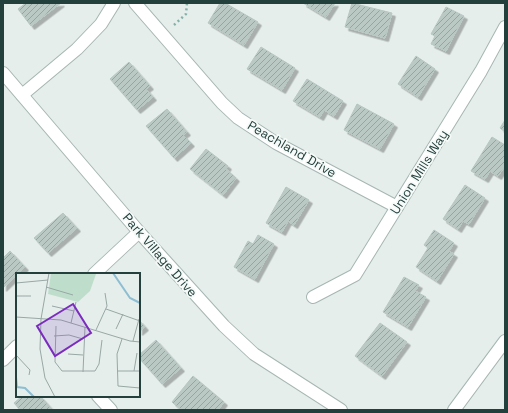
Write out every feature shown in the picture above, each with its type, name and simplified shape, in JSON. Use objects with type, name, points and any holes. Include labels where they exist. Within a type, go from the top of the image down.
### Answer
[{"type":"street","points":[[22,95],[77,49],[101,24],[114,3]]},
{"type":"street","name":"Peachland Drive","points":[[135,3],[222,103],[244,122],[276,143],[397,207]]},
{"type":"street","name":"Union Mills Way","points":[[313,297],[355,275],[481,71],[505,27]]},
{"type":"street","name":"Park Village Drive","points":[[3,73],[139,232],[224,326],[254,354],[341,410]]},
{"type":"street","points":[[95,273],[139,232]]},
{"type":"street","points":[[454,410],[505,341]]},
{"type":"street","points":[[3,360],[16,347]]},
{"type":"street","points":[[99,397],[111,410]]},
{"type":"path","points":[[164,35],[186,14],[187,3]]},
{"type":"building","points":[[26,3],[61,3],[31,26],[18,9]]},
{"type":"building","points":[[220,3],[225,3],[258,22],[244,45],[208,23]]},
{"type":"building","points":[[303,3],[335,3],[326,17]]},
{"type":"building","points":[[352,3],[392,13],[385,38],[345,27]]},
{"type":"building","points":[[446,7],[464,16],[446,51],[431,44],[435,36],[431,34]]},
{"type":"building","points":[[261,47],[295,68],[282,90],[247,69]]},
{"type":"building","points":[[416,56],[435,69],[418,97],[398,84]]},
{"type":"building","points":[[129,62],[150,86],[146,89],[153,97],[137,110],[110,79]]},
{"type":"building","points":[[307,79],[343,101],[334,116],[324,110],[320,117],[293,101]]},
{"type":"building","points":[[357,104],[394,124],[380,149],[344,130]]},
{"type":"building","points":[[167,109],[187,132],[183,135],[191,143],[174,158],[146,126]]},
{"type":"building","points":[[505,120],[505,132],[500,128]]},
{"type":"building","points":[[492,137],[505,145],[505,166],[498,176],[490,171],[485,179],[471,171]]},
{"type":"building","points":[[206,149],[228,166],[226,169],[236,178],[223,195],[190,169]]},
{"type":"building","points":[[465,185],[485,198],[469,224],[463,221],[458,229],[443,219]]},
{"type":"building","points":[[286,187],[309,200],[294,225],[288,221],[282,232],[266,223]]},
{"type":"building","points":[[63,213],[77,228],[48,253],[34,238]]},
{"type":"building","points":[[434,230],[454,243],[449,251],[454,254],[437,281],[416,267],[428,248],[424,245]]},
{"type":"building","points":[[258,235],[274,244],[255,279],[234,267],[248,241],[253,244]]},
{"type":"building","points":[[10,251],[25,267],[19,273],[16,273],[16,276],[3,288],[3,258]]},
{"type":"building","points":[[404,277],[419,285],[415,291],[426,297],[408,327],[383,312]]},
{"type":"building","points":[[140,321],[145,327],[140,331]]},
{"type":"building","points":[[380,323],[407,342],[382,376],[355,356]]},
{"type":"building","points":[[156,340],[181,368],[162,384],[140,359],[140,354]]},
{"type":"building","points":[[193,376],[224,402],[218,410],[181,410],[172,402]]},
{"type":"building","points":[[21,397],[41,397],[53,410],[20,410],[14,403]]}]
